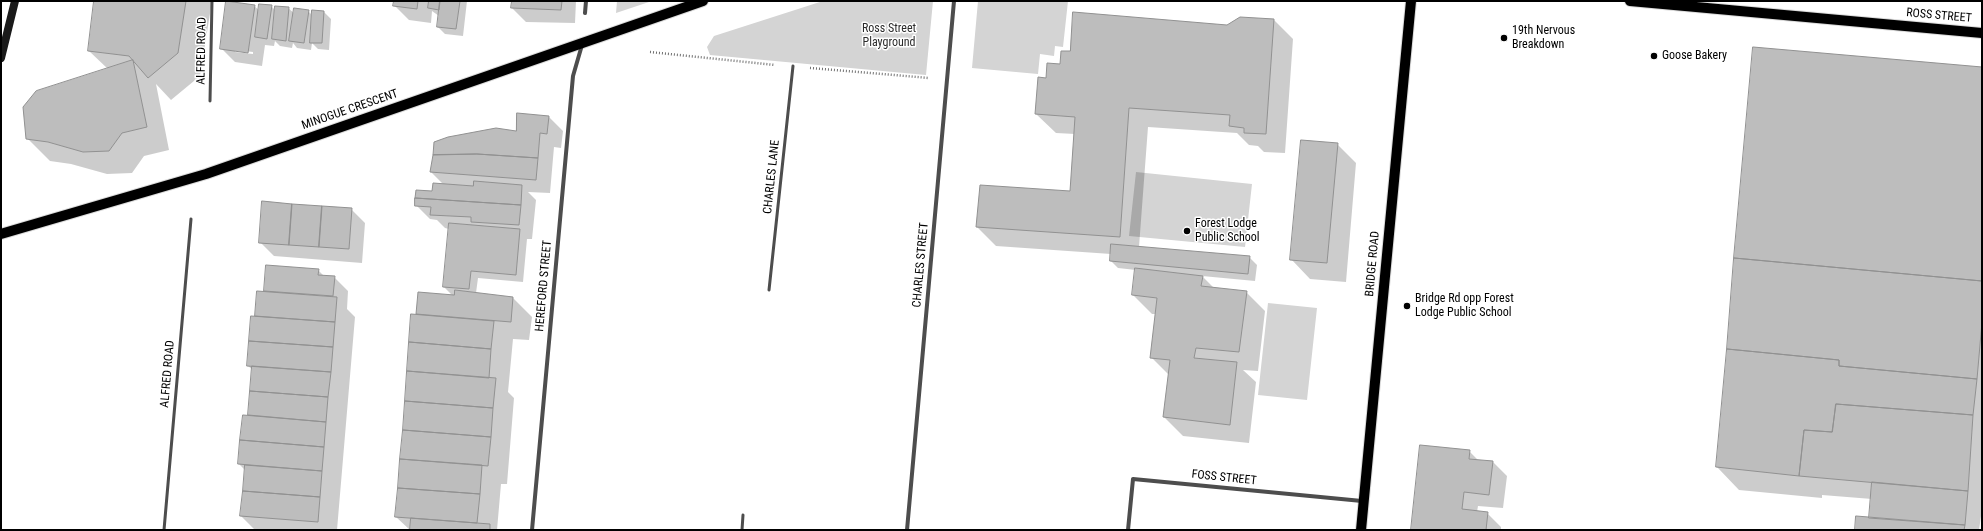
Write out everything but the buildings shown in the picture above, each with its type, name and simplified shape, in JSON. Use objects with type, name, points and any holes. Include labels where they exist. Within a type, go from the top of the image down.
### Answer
[{"type":"main road","name":"MINOGUE CRESCENT","points":[[1,234],[206,174],[704,1]]},
{"type":"main road","name":"BRIDGE ROAD","points":[[1361,530],[1411,1]]},
{"type":"main road","name":"ROSS STREET","points":[[1630,1],[1982,33]]},
{"type":"street","points":[[1,58],[15,1]]},
{"type":"street","points":[[585,13],[586,1]]},
{"type":"street","name":"CHARLES STREET","points":[[907,530],[954,1]]},
{"type":"street","name":"HEREFORD STREET","points":[[532,530],[573,76],[582,44]]},
{"type":"street","name":"FOSS STREET","points":[[1128,530],[1133,479],[1364,501]]},
{"type":"lane","name":"ALFRED ROAD","points":[[210,101],[212,1]]},
{"type":"lane","name":"CHARLES LANE","points":[[769,290],[793,66]]},
{"type":"lane","name":"ALFRED ROAD","points":[[164,530],[191,219]]},
{"type":"lane","points":[[742,530],[743,515]]},
{"type":"green space","points":[[617,1],[652,1],[616,13]]},
{"type":"green space","name":"Ross Street Playground","points":[[823,1],[933,1],[926,75],[710,55],[707,47],[714,36]]},
{"type":"green space","points":[[978,1],[1068,1],[1063,47],[1055,46],[1054,56],[1040,54],[1038,74],[972,68]]},
{"type":"green space","points":[[1136,172],[1252,184],[1245,247],[1129,236]]},
{"type":"green space","points":[[1268,303],[1317,308],[1307,400],[1258,395]]},
{"type":"place","name":"19th Nervous Breakdown","points":[[1504,38]]},
{"type":"place","name":"Goose Bakery","points":[[1654,56]]},
{"type":"place","name":"Forest Lodge Public School","points":[[1187,231]]},
{"type":"place","name":"Bridge Rd opp Forest Lodge Public School","points":[[1407,306]]}]
